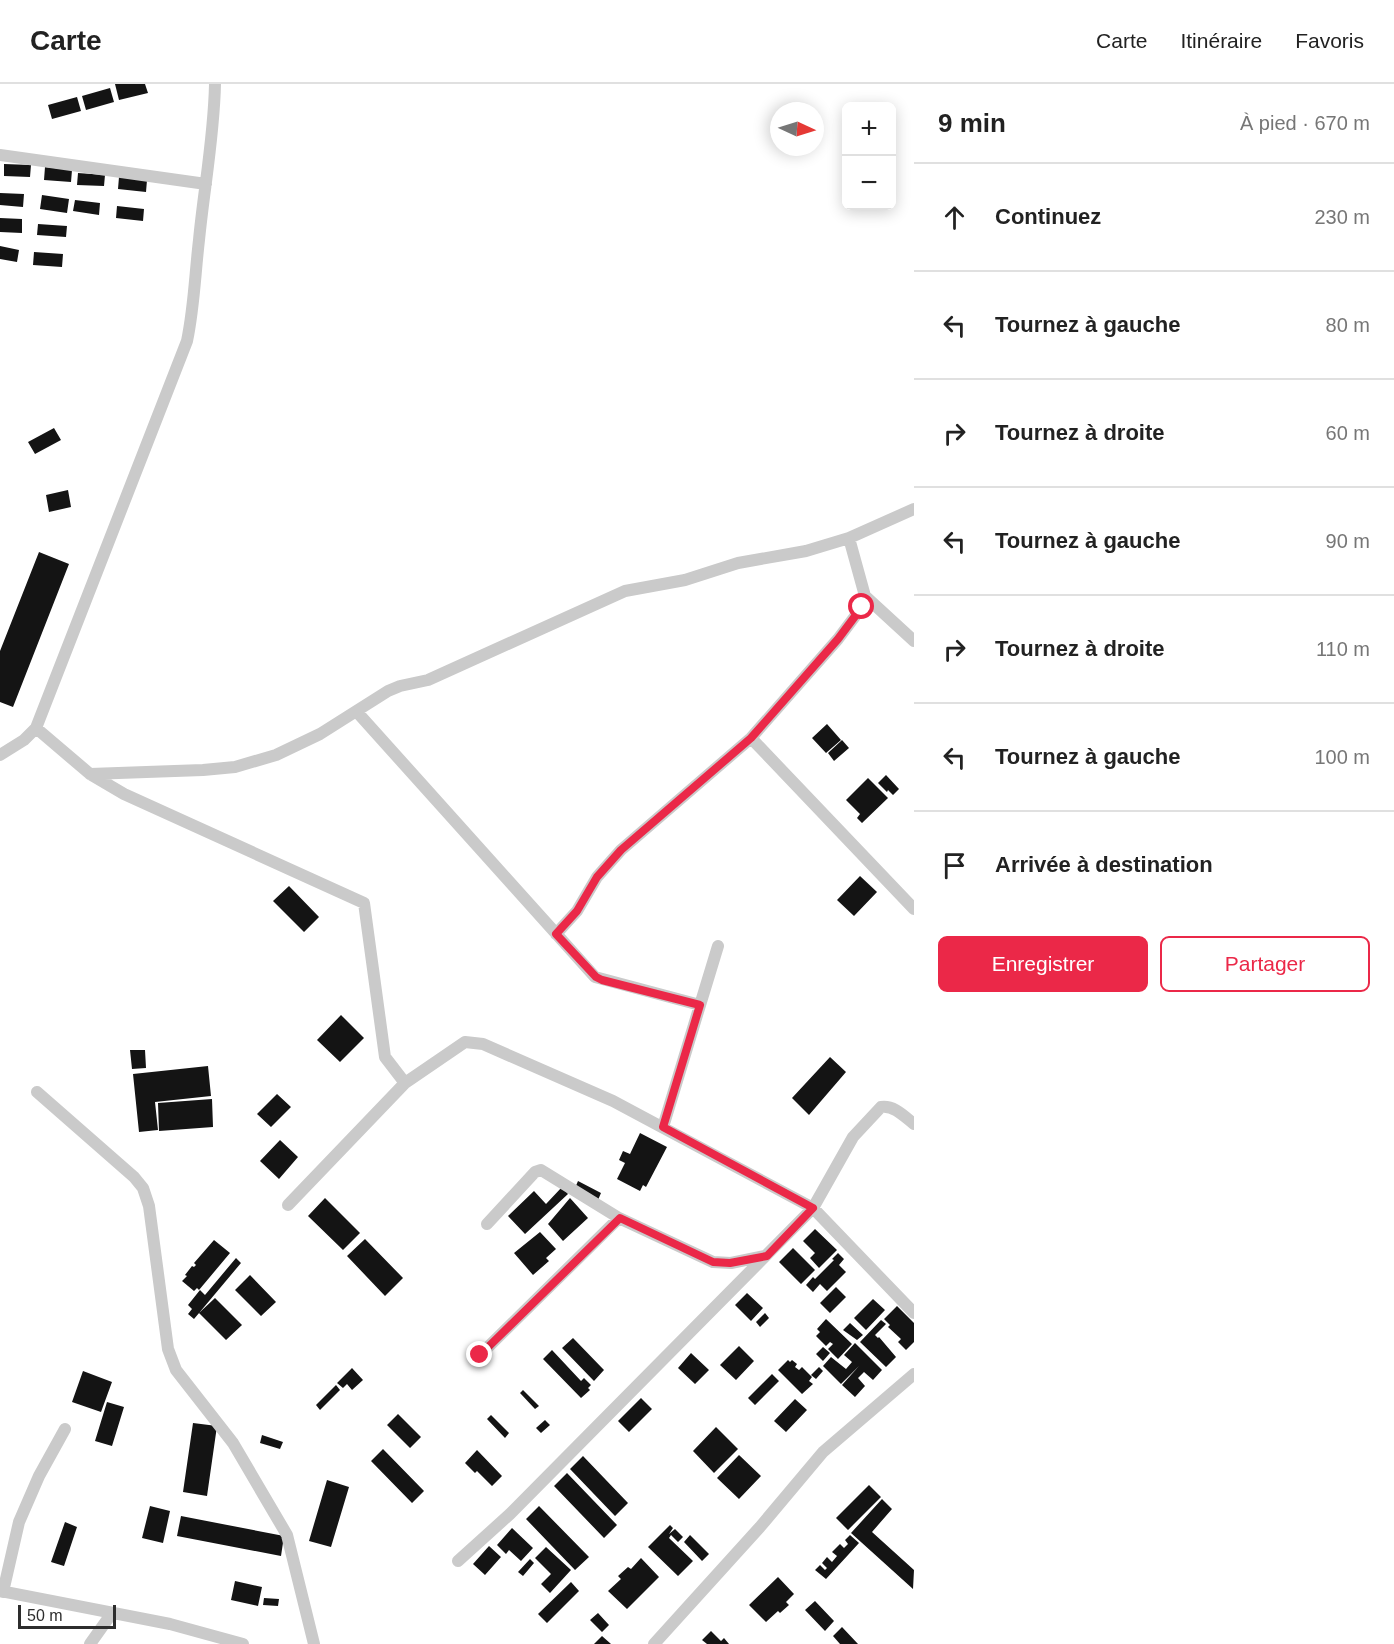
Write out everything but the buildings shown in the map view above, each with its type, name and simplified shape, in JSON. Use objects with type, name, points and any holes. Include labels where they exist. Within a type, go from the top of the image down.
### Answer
[{"type":"street","points":[[0,755],[24,740],[36,728],[187,341],[192,317],[215,84]]},
{"type":"street","points":[[0,155],[206,184]]},
{"type":"street","points":[[90,774],[235,767],[276,755],[320,734],[388,691],[429,680],[625,591],[685,580],[738,563],[806,551],[849,538],[914,509]]},
{"type":"street","points":[[556,934],[577,911],[597,877],[621,850],[751,738],[838,639],[862,607],[865,596],[849,538]]},
{"type":"street","points":[[865,596],[914,641]]},
{"type":"street","points":[[357,712],[596,977],[700,1005]]},
{"type":"street","points":[[36,728],[90,774],[124,794],[364,903],[385,1057],[405,1083]]},
{"type":"street","points":[[751,738],[914,909]]},
{"type":"street","points":[[663,1127],[718,946]]},
{"type":"street","points":[[288,1205],[405,1083],[465,1042],[483,1044],[613,1101],[813,1208],[914,1313]]},
{"type":"street","points":[[37,1092],[134,1177],[143,1188],[149,1206],[168,1349],[176,1370],[233,1443],[287,1536],[314,1644]]},
{"type":"street","points":[[458,1561],[510,1514],[813,1208],[853,1137],[881,1107],[894,1108],[914,1124]]},
{"type":"street","points":[[487,1224],[535,1172],[541,1170],[620,1218],[713,1262],[730,1263],[767,1256]]},
{"type":"street","points":[[480,1355],[620,1218]]},
{"type":"street","points":[[654,1644],[760,1527],[823,1452],[914,1374]]},
{"type":"street","points":[[65,1429],[39,1476],[19,1522],[1,1591],[170,1624],[243,1644]]},
{"type":"street","points":[[90,1644],[112,1613]]},
{"type":"route","points":[[480,1355],[620,1218],[713,1262],[730,1263],[767,1256],[813,1208],[663,1127],[700,1005],[602,980],[596,977],[556,934],[577,911],[597,877],[621,850],[751,738],[838,639],[862,607]]}]
